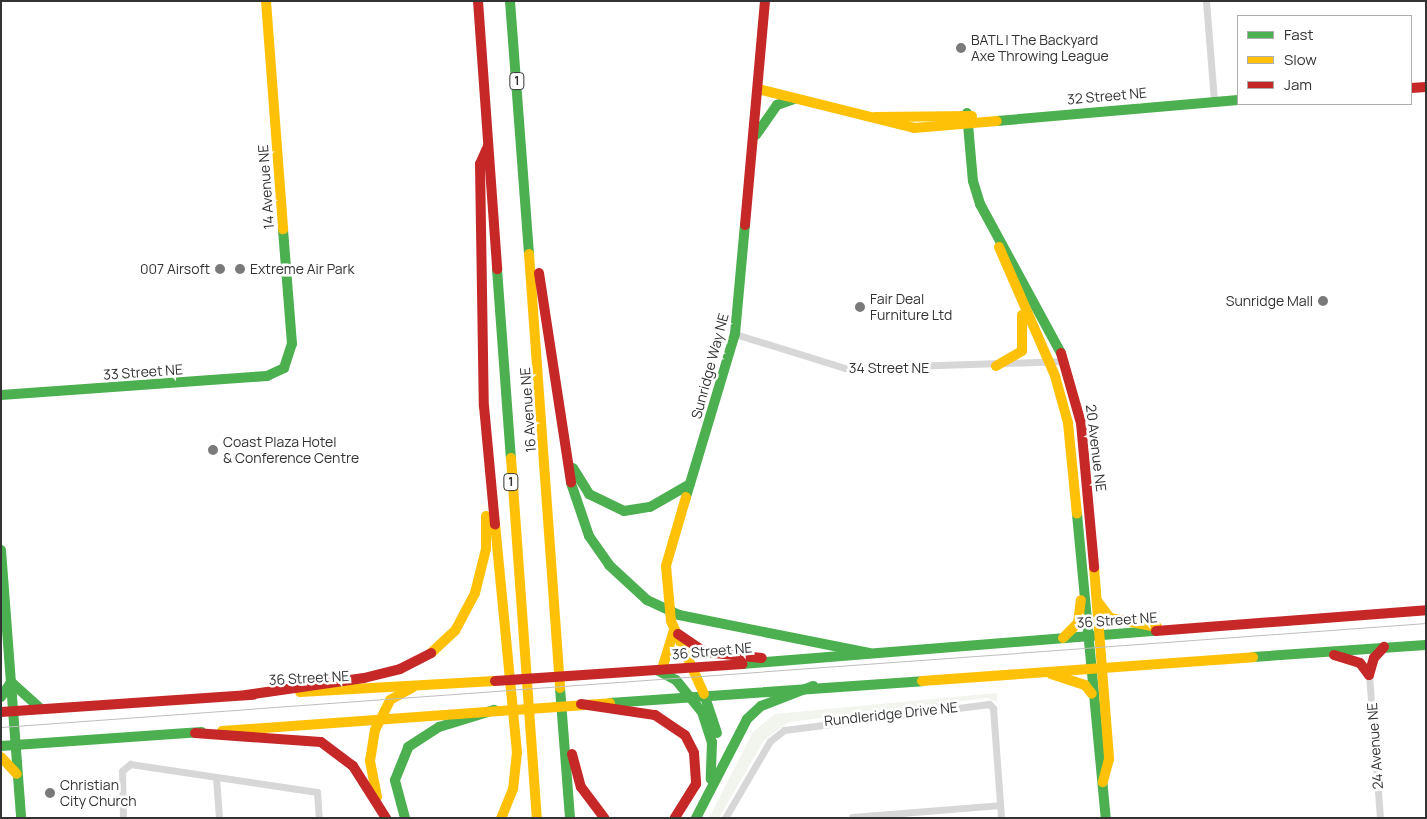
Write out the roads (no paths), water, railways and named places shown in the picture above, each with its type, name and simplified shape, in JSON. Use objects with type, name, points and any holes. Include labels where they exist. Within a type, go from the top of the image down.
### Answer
[{"type":"main road","name":"14 Avenue NE","points":[[266,1],[292,344],[284,368]]},
{"type":"main road","name":"16 Avenue NE","points":[[478,1],[537,818]]},
{"type":"main road","name":"16 Avenue NE","points":[[510,1],[570,818]]},
{"type":"main road","name":"Sunridge Way NE","points":[[715,782],[718,736],[704,694],[674,629],[666,592],[670,540],[690,484],[735,334],[765,1]]},
{"type":"main road","points":[[1412,88],[1426,87]]},
{"type":"main road","name":"32 Street NE","points":[[758,89],[869,118],[896,127],[968,125],[979,119],[1237,100]]},
{"type":"main road","points":[[754,138],[777,106],[794,99]]},
{"type":"main road","name":"32 Street NE","points":[[869,118],[967,113],[979,119]]},
{"type":"main road","name":"20 Avenue NE","points":[[967,113],[973,181],[1020,301],[1048,362],[1068,423],[1083,570],[1095,636],[1102,652],[1108,759],[1104,782]]},
{"type":"main road","points":[[488,146],[480,172],[489,481],[516,752],[513,789],[502,818]]},
{"type":"main road","points":[[523,161],[529,174],[573,495],[589,536],[616,573],[647,600],[680,616],[869,652]]},
{"type":"main road","name":"20 Avenue NE","points":[[995,236],[1045,318],[1064,361],[1084,441],[1097,600],[1095,636],[1090,653],[1092,694],[1104,782]]},
{"type":"main road","points":[[996,366],[1022,351],[1020,301]]},
{"type":"main road","name":"33 Street NE","points":[[1,395],[267,376],[284,368]]},
{"type":"main road","points":[[565,444],[583,488],[615,509],[642,509],[690,484]]},
{"type":"main road","points":[[246,695],[364,678],[400,669],[435,651],[455,631],[475,593],[486,549],[489,481]]},
{"type":"main road","points":[[1,550],[21,818]]},
{"type":"main road","points":[[1063,638],[1080,618],[1083,570]]},
{"type":"main road","points":[[1097,600],[1110,618],[1173,630]]},
{"type":"main road","name":"36 Street NE","points":[[1,712],[246,695],[494,683],[869,652],[1426,610]]},
{"type":"main road","points":[[706,799],[713,770],[712,742],[691,695],[660,670],[674,629],[705,652],[770,660]]},
{"type":"main road","points":[[1,746],[813,686],[1103,670],[1426,645]]},
{"type":"main road","points":[[1316,653],[1349,658],[1369,675],[1374,658],[1384,648]]},
{"type":"main road","points":[[1048,673],[1085,685],[1092,694]]},
{"type":"main road","points":[[1,697],[11,682]]},
{"type":"main road","points":[[11,682],[41,709]]},
{"type":"main road","points":[[561,684],[577,776],[592,806],[604,818]]},
{"type":"main road","points":[[696,818],[715,782],[735,737],[753,712],[813,686]]},
{"type":"main road","points":[[386,818],[371,771],[379,719],[397,694],[413,687]]},
{"type":"main road","points":[[581,704],[655,715],[684,735],[694,753],[696,784],[688,803],[675,818]]},
{"type":"main road","points":[[406,818],[395,780],[408,747],[438,727],[494,710]]},
{"type":"main road","points":[[196,733],[322,742],[353,766],[386,818]]},
{"type":"main road","points":[[1,757],[17,774]]},
{"type":"main road","points":[[1104,782],[1106,818]]},
{"type":"street","points":[[1206,1],[1214,101]]},
{"type":"street","name":"34 Street NE","points":[[735,334],[845,368],[996,366],[1064,361]]},
{"type":"street","name":"24 Avenue NE","points":[[1369,675],[1380,818]]},
{"type":"street","name":"Rundleridge Drive NE","points":[[725,818],[770,741],[784,730],[799,724],[989,704],[993,708],[1001,818]]},
{"type":"street","points":[[123,818],[124,765],[317,792],[319,818]]},
{"type":"street","points":[[216,778],[219,818]]},
{"type":"street","points":[[852,817],[1000,806]]},
{"type":"tram line","points":[[1,727],[1426,623]]},
{"type":"place","name":"BATL | The Backyard Axe Throwing League","points":[[961,48]]},
{"type":"place","name":"007 Airsoft","points":[[220,269]]},
{"type":"place","name":"Extreme Air Park","points":[[240,269]]},
{"type":"place","name":"Sunridge Mall","points":[[1323,301]]},
{"type":"place","name":"Fair Deal Furniture Ltd","points":[[860,307]]},
{"type":"place","name":"Coast Plaza Hotel & Conference Centre","points":[[213,450]]},
{"type":"place","name":"Christian City Church","points":[[50,793]]}]
